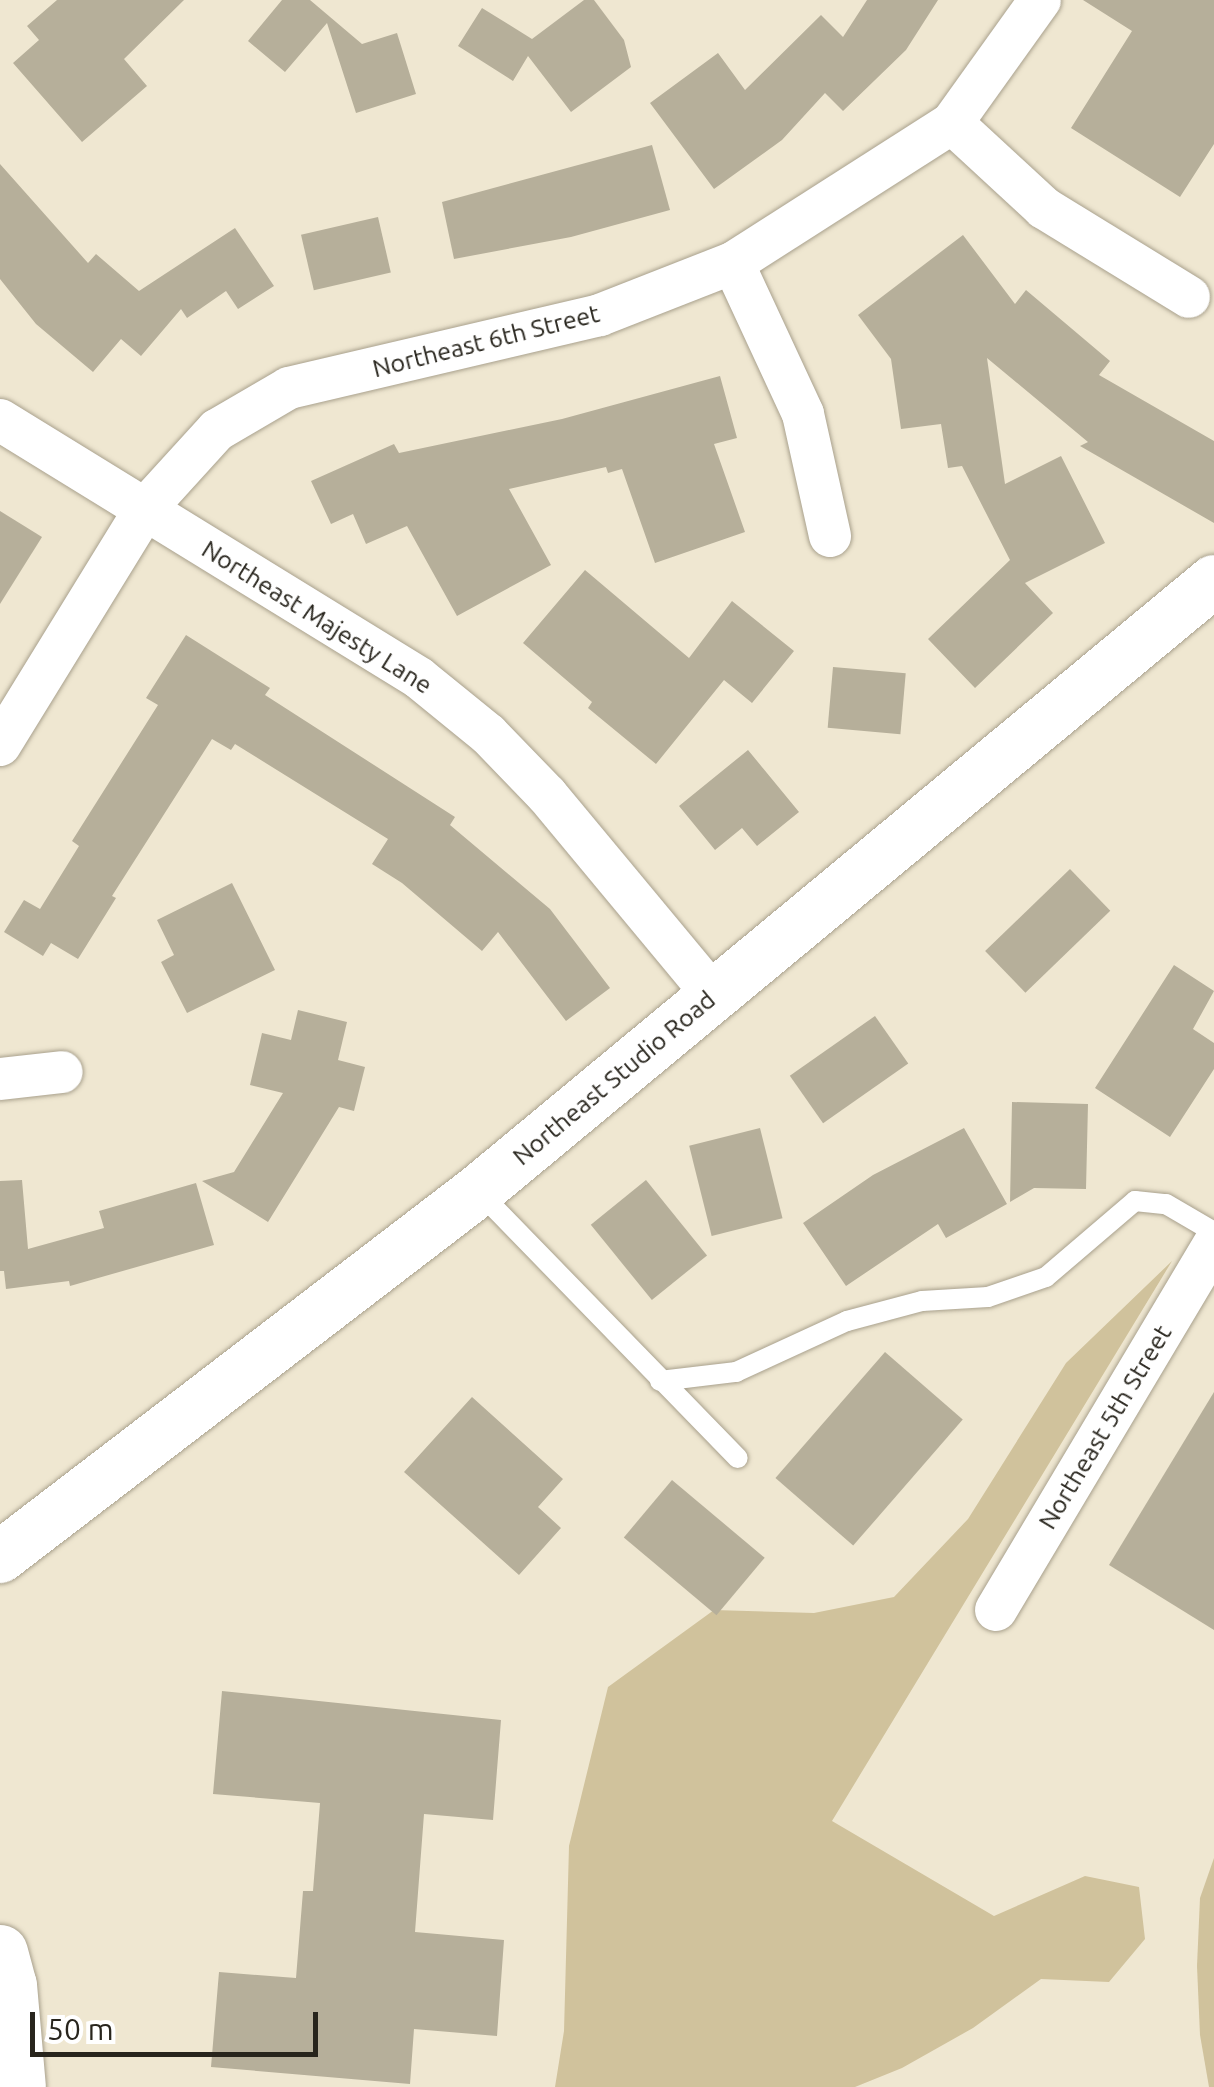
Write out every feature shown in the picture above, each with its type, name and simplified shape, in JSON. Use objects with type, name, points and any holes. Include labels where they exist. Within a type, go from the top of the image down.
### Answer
[{"type":"main road","points":[[0,1952],[9,1985],[18,2087]]},
{"type":"street","name":"Northeast 6th Street","points":[[0,745],[145,509],[216,430],[289,388],[600,315],[733,263],[952,124],[1040,0]]},
{"type":"street","points":[[952,124],[1044,208],[1190,296]]},
{"type":"street","points":[[733,263],[803,414],[830,536]]},
{"type":"street","name":"Northeast Majesty Lane","points":[[0,420],[418,678],[488,734],[546,795],[713,995]]},
{"type":"street","name":"Northeast Studio Road","points":[[0,1557],[478,1190],[1214,580]]},
{"type":"street","points":[[0,1079],[62,1072]]},
{"type":"street","name":"Northeast 5th Street","points":[[996,1610],[1214,1244]]},
{"type":"lane","points":[[478,1190],[738,1458]]},
{"type":"lane","points":[[660,1381],[736,1372],[847,1321],[922,1301],[988,1297],[1046,1276],[1135,1201],[1166,1204],[1214,1232]]},
{"type":"shaded area","points":[[1172,1261],[832,1821],[994,1916],[1085,1876],[1139,1887],[1145,1939],[1109,1982],[1041,1979],[973,2028],[902,2068],[855,2087],[555,2087],[564,2031],[569,1846],[608,1687],[714,1610],[814,1613],[894,1597],[968,1519],[1066,1363]]},
{"type":"shaded area","points":[[1214,1858],[1214,2087],[1209,2087],[1200,2035],[1197,1966],[1200,1898]]},
{"type":"building","points":[[57,0],[184,0],[124,59],[147,86],[82,142],[13,63],[39,40],[27,26]]},
{"type":"building","points":[[282,0],[310,0],[362,44],[397,33],[416,94],[356,113],[327,23],[285,72],[248,41]]},
{"type":"building","points":[[584,0],[594,0],[624,40],[631,67],[571,112],[528,56],[513,81],[458,46],[482,8],[532,39]]},
{"type":"building","points":[[867,0],[938,0],[906,50],[843,111],[825,93],[782,140],[714,189],[650,103],[718,53],[745,90],[821,15],[843,37]]},
{"type":"building","points":[[1083,0],[1214,0],[1214,144],[1180,197],[1071,128],[1132,31]]},
{"type":"building","points":[[652,145],[670,210],[571,237],[454,259],[442,202]]},
{"type":"building","points":[[0,164],[88,263],[96,254],[139,291],[235,228],[274,286],[238,309],[226,291],[187,318],[181,309],[141,356],[121,339],[93,372],[36,324],[0,279]]},
{"type":"building","points":[[378,217],[391,273],[314,290],[301,235]]},
{"type":"building","points":[[963,235],[1015,304],[1026,290],[1110,361],[1099,375],[1214,441],[1214,523],[1080,446],[1088,442],[987,358],[1005,484],[1061,456],[1105,543],[1025,583],[1053,613],[975,688],[928,639],[1010,560],[962,466],[948,468],[941,424],[901,429],[891,359],[858,315]]},
{"type":"building","points":[[720,376],[737,438],[714,444],[745,532],[655,563],[622,469],[608,473],[606,467],[509,489],[551,565],[457,616],[407,526],[366,544],[353,514],[331,524],[311,481],[394,444],[399,453],[562,419]]},
{"type":"building","points":[[0,511],[42,537],[0,604]]},
{"type":"building","points":[[585,570],[689,658],[732,601],[794,651],[752,703],[724,680],[656,764],[588,708],[592,702],[523,643]]},
{"type":"building","points":[[186,635],[270,688],[265,695],[455,817],[450,825],[550,909],[610,988],[566,1021],[498,932],[482,951],[402,883],[372,864],[388,839],[235,744],[231,750],[212,739],[112,896],[116,898],[78,959],[51,943],[43,956],[4,932],[24,900],[40,909],[79,846],[72,841],[158,705],[146,698]]},
{"type":"building","points":[[833,667],[906,673],[900,734],[828,728]]},
{"type":"building","points":[[748,750],[799,812],[757,846],[742,828],[715,850],[679,806]]},
{"type":"building","points":[[1070,869],[1110,911],[1025,993],[985,951]]},
{"type":"building","points":[[232,883],[275,970],[187,1013],[161,962],[174,955],[157,920]]},
{"type":"building","points":[[1174,965],[1214,991],[1193,1029],[1214,1043],[1214,1069],[1170,1137],[1095,1088]]},
{"type":"building","points":[[298,1010],[347,1022],[338,1060],[365,1067],[354,1111],[339,1107],[268,1222],[202,1181],[234,1172],[283,1093],[250,1085],[262,1033],[291,1040]]},
{"type":"building","points":[[875,1016],[908,1064],[823,1123],[790,1076]]},
{"type":"building","points":[[1012,1102],[1088,1104],[1086,1189],[1034,1188],[1010,1202]]},
{"type":"building","points":[[760,1128],[782,1218],[712,1236],[689,1146]]},
{"type":"building","points":[[964,1128],[1007,1204],[946,1238],[938,1224],[846,1286],[803,1223],[873,1175]]},
{"type":"building","points":[[22,1180],[28,1249],[104,1228],[99,1211],[196,1183],[214,1245],[70,1286],[69,1281],[6,1289],[4,1271],[0,1271],[0,1181]]},
{"type":"building","points":[[646,1180],[707,1255],[652,1300],[591,1225]]},
{"type":"building","points":[[885,1352],[963,1420],[853,1546],[775,1478]]},
{"type":"building","points":[[1214,1392],[1214,1630],[1109,1565]]},
{"type":"building","points":[[472,1397],[563,1479],[538,1507],[561,1528],[519,1575],[404,1472]]},
{"type":"building","points":[[672,1480],[765,1558],[716,1615],[624,1537]]},
{"type":"building","points":[[222,1691],[501,1720],[493,1820],[424,1814],[415,1932],[504,1940],[497,2036],[414,2029],[410,2084],[211,2067],[219,1972],[296,1978],[303,1891],[313,1891],[320,1803],[213,1794]]}]
